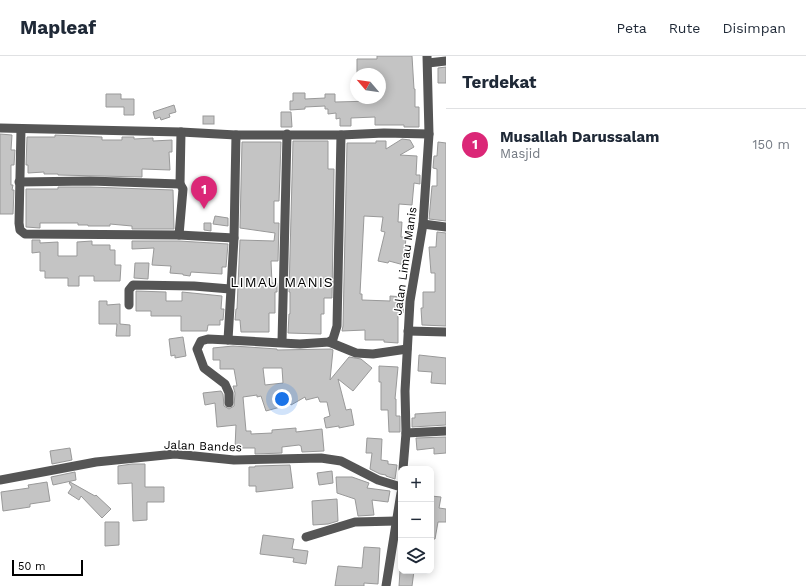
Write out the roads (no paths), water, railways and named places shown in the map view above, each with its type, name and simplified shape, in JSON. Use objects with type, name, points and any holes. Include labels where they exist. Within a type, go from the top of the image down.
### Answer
[{"type":"street","points":[[427,59],[446,61]]},
{"type":"street","name":"Jalan Limau Manis","points":[[403,466],[406,433],[404,390],[410,301],[423,224],[430,134],[427,59]]},
{"type":"street","points":[[0,128],[181,132],[236,135],[341,135],[384,133],[430,134]]},
{"type":"street","points":[[21,129],[19,222],[20,230],[25,234],[179,235],[234,238]]},
{"type":"street","points":[[179,235],[183,189],[180,184],[181,132]]},
{"type":"street","points":[[282,342],[287,134]]},
{"type":"street","points":[[228,340],[234,238],[236,135]]},
{"type":"street","points":[[329,342],[333,339],[337,326],[341,135]]},
{"type":"street","points":[[19,182],[90,181],[180,184]]},
{"type":"street","points":[[423,224],[446,227]]},
{"type":"street","points":[[129,305],[129,290],[133,286],[194,286],[230,289]]},
{"type":"street","points":[[408,331],[446,332]]},
{"type":"street","points":[[229,403],[227,387],[225,384],[204,368],[197,349],[201,341],[208,339],[300,344],[329,342],[356,353],[373,354],[407,349]]},
{"type":"street","points":[[406,433],[446,430]]},
{"type":"street","name":"Jalan Bandes","points":[[0,480],[96,462],[175,454],[234,460],[321,458],[341,461],[378,480],[398,486]]},
{"type":"street","points":[[386,586],[399,502]]},
{"type":"street","points":[[306,536],[356,522],[396,521]]},
{"type":"place","name":"Musallah Darussalam","points":[[204,209]]},
{"type":"district","name":"LIMAU MANIS","points":[[282,282]]}]
